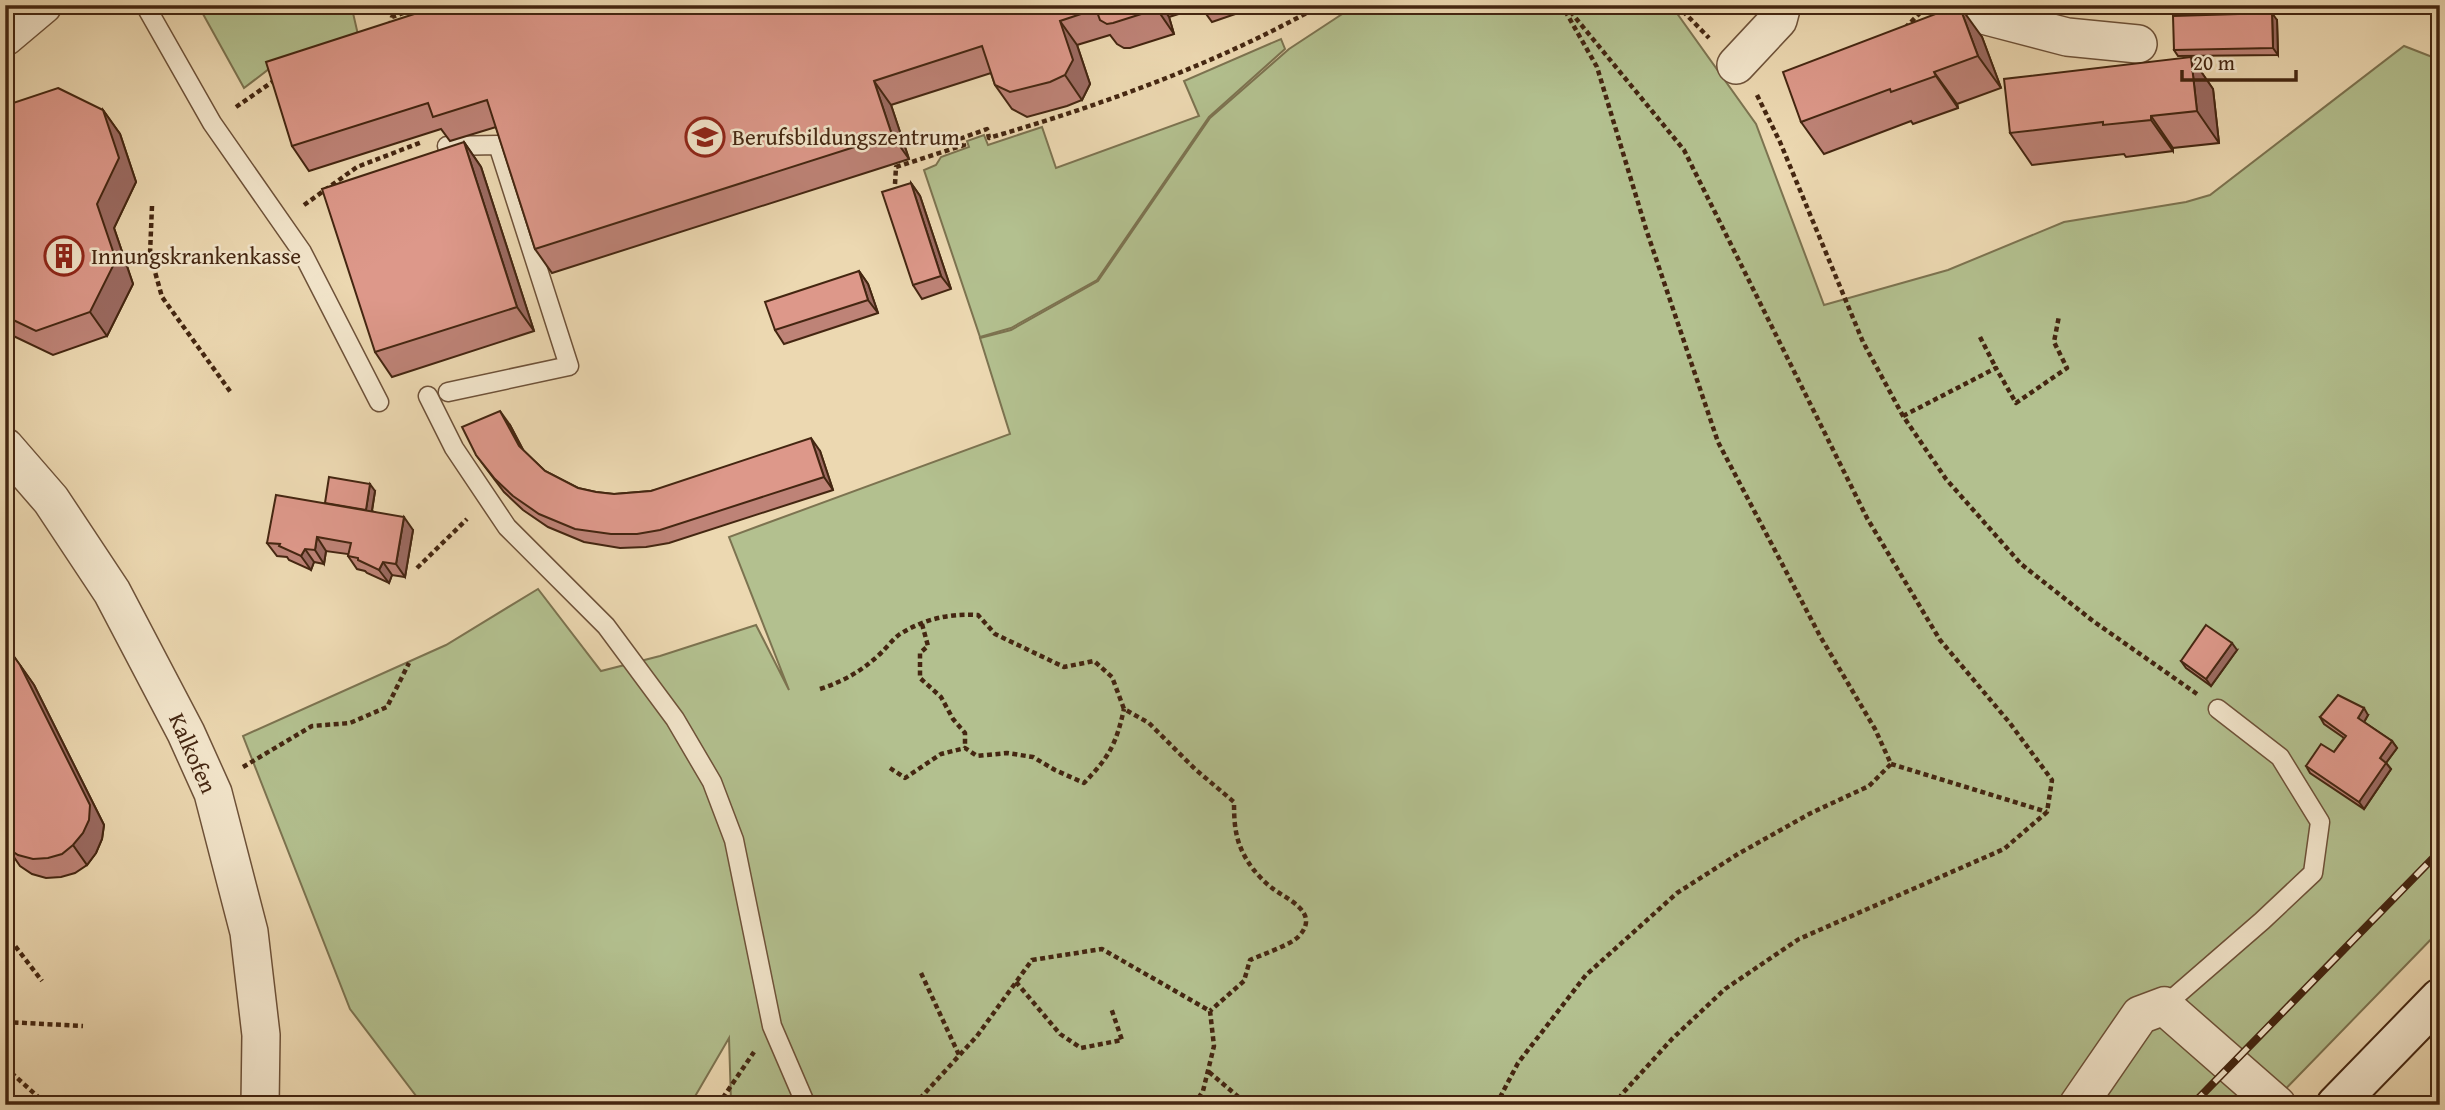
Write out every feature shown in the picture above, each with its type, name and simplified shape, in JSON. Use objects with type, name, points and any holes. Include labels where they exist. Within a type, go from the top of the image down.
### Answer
[{"type":"main road","points":[[2336,1105],[2440,998]]},
{"type":"street","points":[[5,37],[43,5]]},
{"type":"street","points":[[1737,65],[1778,20],[1782,5]]},
{"type":"street","points":[[1956,5],[1979,14],[2067,37],[2138,44]]},
{"type":"street","name":"Kalkofen","points":[[5,447],[51,500],[112,592],[186,733],[213,793],[249,932],[261,1035],[260,1105]]},
{"type":"street","points":[[2078,1105],[2140,1015],[2164,1006],[2277,1105]]},
{"type":"lane","points":[[145,5],[212,123],[302,252],[379,402]]},
{"type":"lane","points":[[447,146],[498,145],[569,366],[448,392]]},
{"type":"lane","points":[[428,396],[454,448],[508,527],[606,626],[675,719],[712,782],[734,841],[772,1026],[806,1105]]},
{"type":"lane","points":[[2164,1006],[2313,873],[2320,822],[2280,757],[2218,709]]},
{"type":"path","points":[[388,30],[392,17],[425,5]]},
{"type":"path","points":[[895,184],[896,167],[964,145],[962,138],[987,129],[989,138],[1133,91],[1273,32],[1321,5]]},
{"type":"path","points":[[1564,5],[1597,67],[1646,229],[1718,442],[1820,636],[1875,729],[1891,764],[2048,812]]},
{"type":"path","points":[[1564,5],[1684,150],[1867,518],[1940,640],[2009,722],[2052,780],[2048,812],[2004,849],[1799,939],[1725,989],[1672,1040],[1615,1105]]},
{"type":"path","points":[[1903,30],[1925,5]]},
{"type":"path","points":[[212,123],[277,78]]},
{"type":"path","points":[[280,222],[357,167],[442,134],[447,146]]},
{"type":"path","points":[[1780,142],[1863,342],[1903,416],[1946,479],[2021,564],[2093,621],[2218,709]]},
{"type":"path","points":[[152,206],[150,254],[162,297],[232,394]]},
{"type":"path","points":[[1980,337],[2016,403],[2067,368],[2054,342],[2059,316]]},
{"type":"path","points":[[1903,416],[1996,368]]},
{"type":"path","points":[[417,568],[488,499]]},
{"type":"path","points":[[820,689],[845,681],[880,655],[899,635],[922,624],[953,614],[978,615],[995,634],[1064,667],[1094,661],[1112,677],[1124,709],[1117,740],[1102,764],[1084,783],[1033,757],[1007,753],[977,755],[965,748],[941,754],[905,778],[890,768]]},
{"type":"path","points":[[922,624],[928,646],[920,653],[920,678],[942,697],[953,719],[965,733],[965,748]]},
{"type":"path","points":[[213,793],[250,761],[312,726],[349,723],[387,707],[409,663]]},
{"type":"path","points":[[1124,709],[1149,723],[1195,769],[1234,802],[1234,834],[1252,867],[1271,888],[1296,902],[1305,916],[1305,928],[1298,938],[1251,960],[1244,981],[1210,1011]]},
{"type":"path","points":[[1496,1105],[1518,1063],[1586,975],[1677,893],[1738,854],[1811,813],[1869,786],[1891,764]]},
{"type":"path","points":[[5,933],[42,981]]},
{"type":"path","points":[[914,1105],[977,1036],[1032,960],[1102,949],[1210,1011]]},
{"type":"path","points":[[921,973],[958,1055]]},
{"type":"path","points":[[1016,982],[1060,1034],[1082,1048],[1122,1040],[1111,1008]]},
{"type":"path","points":[[1194,1105],[1203,1091],[1214,1046],[1210,1011]]},
{"type":"path","points":[[5,1022],[83,1026]]},
{"type":"path","points":[[718,1105],[772,1026]]},
{"type":"path","points":[[5,1067],[47,1105]]},
{"type":"path","points":[[1208,1071],[1248,1105]]},
{"type":"green space","points":[[198,5],[376,5],[353,13],[359,39],[269,69],[244,88]]},
{"type":"green space","points":[[1356,5],[1671,5],[1756,124],[1824,305],[1948,270],[2064,222],[2186,202],[2210,195],[2404,46],[2440,60],[2440,930],[2270,1105],[729,1105],[729,1038],[690,1105],[423,1105],[350,1009],[243,736],[446,645],[538,589],[601,671],[660,656],[756,625],[789,690],[729,537],[1010,434],[980,338],[1011,330],[1098,281],[1210,118],[1289,49]]},
{"type":"green space","points":[[1281,39],[1285,49],[1209,117],[1097,280],[1011,328],[980,337],[924,170],[936,165],[941,157],[969,147],[967,141],[984,135],[988,145],[1042,127],[1056,168],[1199,116],[1184,81]]},
{"type":"building","name":"Berufsbildungszentrum","points":[[442,5],[1156,5],[1157,9],[1107,24],[1100,20],[1096,9],[1060,21],[1073,60],[1065,75],[1050,82],[1010,92],[995,85],[982,46],[874,81],[892,135],[535,249],[487,100],[433,117],[428,103],[292,146],[266,62]]},
{"type":"building","points":[[1959,5],[1978,56],[1934,72],[1936,76],[1891,92],[1890,89],[1801,122],[1783,72]]},
{"type":"building","points":[[2272,13],[2273,48],[2174,50],[2173,16]]},
{"type":"building","points":[[2191,57],[2197,111],[2151,116],[2151,120],[2103,125],[2103,122],[2010,133],[2004,79]]},
{"type":"building","name":"Innungskrankenkasse","points":[[58,88],[103,110],[119,158],[97,204],[116,260],[90,312],[36,331],[5,316],[5,115],[10,104]]},
{"type":"building","points":[[464,142],[517,307],[375,352],[322,189]]},
{"type":"building","points":[[911,183],[941,276],[913,285],[882,192]]},
{"type":"building","points":[[859,271],[868,300],[775,330],[765,302]]},
{"type":"building","points":[[500,411],[519,446],[545,471],[578,488],[596,492],[614,494],[651,491],[811,438],[824,477],[660,530],[637,534],[611,534],[575,529],[539,514],[513,496],[476,455],[462,427]]},
{"type":"building","points":[[329,477],[370,484],[366,510],[325,503]]},
{"type":"building","points":[[276,495],[404,517],[396,564],[383,562],[379,570],[358,558],[348,556],[351,543],[317,537],[315,550],[305,549],[301,556],[279,546],[280,544],[267,543]]},
{"type":"building","points":[[2206,625],[2232,643],[2206,679],[2181,661]]},
{"type":"building","points":[[5,644],[20,665],[90,805],[89,820],[83,833],[62,854],[48,858],[33,859],[18,855],[5,844]]},
{"type":"building","points":[[2338,695],[2364,708],[2358,718],[2392,741],[2380,758],[2386,763],[2359,802],[2306,766],[2321,744],[2334,752],[2346,736],[2320,717]]},
{"type":"railway","points":[[2192,1105],[2440,851]]},
{"type":"place","name":"Berufsbildungszentrum","points":[[705,137]]},
{"type":"place","name":"Innungskrankenkasse","points":[[64,256]]}]
